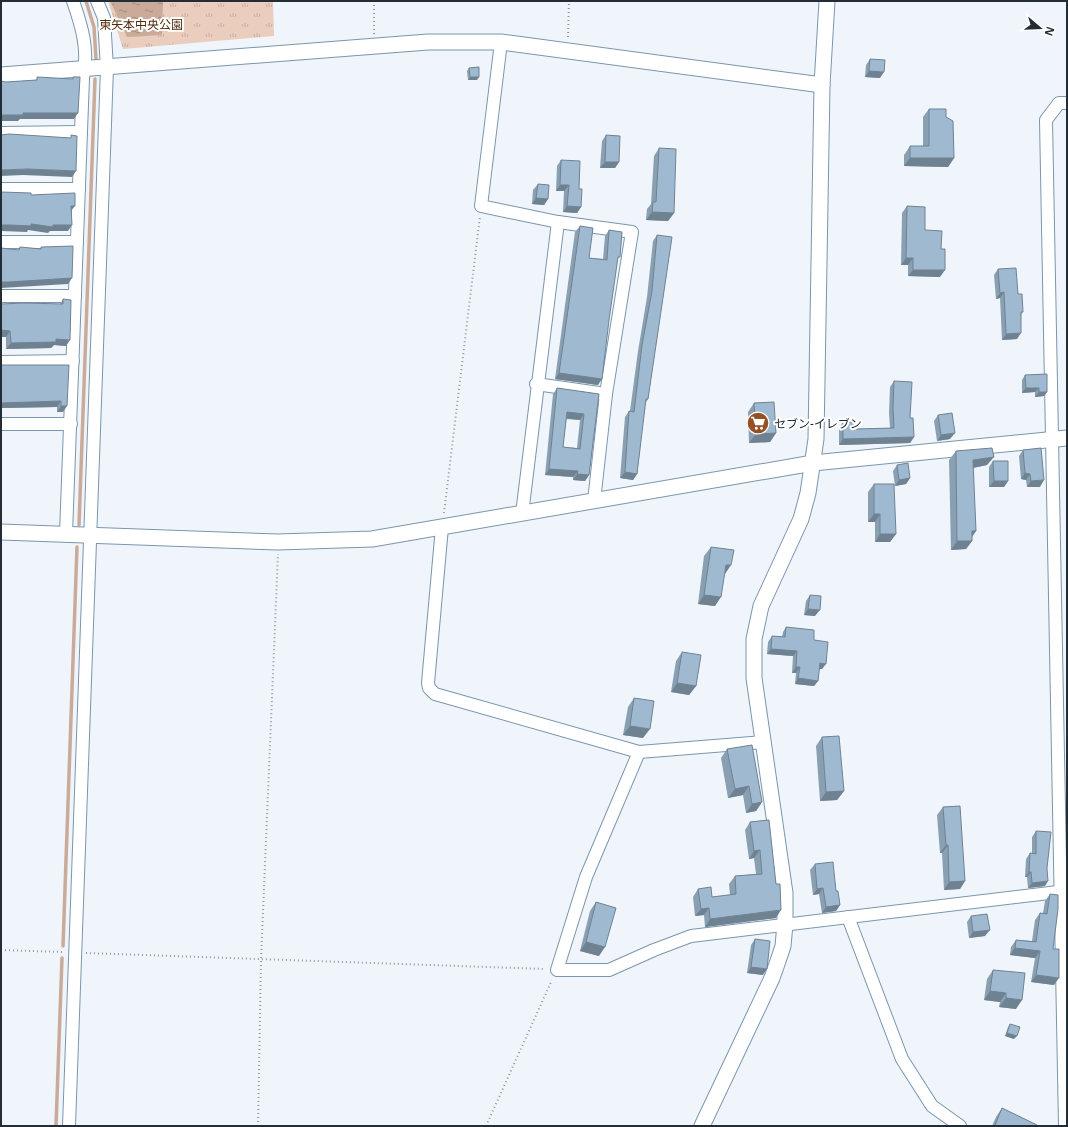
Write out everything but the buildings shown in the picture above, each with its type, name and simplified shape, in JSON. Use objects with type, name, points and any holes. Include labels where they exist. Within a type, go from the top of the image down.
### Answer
[{"type":"street","points":[[66,534],[83,78],[86,61],[84,32],[72,1]]},
{"type":"street","points":[[69,1126],[89,535],[107,68],[104,18],[97,1]]},
{"type":"street","points":[[702,1126],[772,978],[783,946],[785,893],[754,678],[753,657],[757,622],[768,587],[801,519],[806,505],[816,439],[822,85],[827,1]]},
{"type":"street","points":[[1,75],[428,42],[501,42],[822,85]]},
{"type":"street","points":[[501,42],[481,206],[558,222],[632,232],[606,394],[594,501]]},
{"type":"street","points":[[1065,1126],[1060,438],[1046,120],[1059,104],[1067,103]]},
{"type":"street","points":[[1,133],[81,132]]},
{"type":"street","points":[[1,189],[79,189]]},
{"type":"street","points":[[522,514],[536,384],[558,222]]},
{"type":"street","points":[[1,242],[77,242]]},
{"type":"street","points":[[1,296],[75,296]]},
{"type":"street","points":[[1,362],[73,361]]},
{"type":"street","points":[[536,384],[606,394]]},
{"type":"street","points":[[1,424],[71,424]]},
{"type":"street","points":[[1,532],[278,542],[372,539],[813,463],[1060,438]]},
{"type":"street","points":[[442,526],[428,683],[429,688],[435,694],[639,752],[764,742]]},
{"type":"street","points":[[639,752],[586,877],[557,970],[610,970],[654,950],[691,936],[1063,891]]},
{"type":"street","points":[[848,917],[902,1059],[932,1106],[960,1126]]},
{"type":"path","points":[[374,1],[374,47]]},
{"type":"path","points":[[566,50],[570,27],[569,1]]},
{"type":"path","points":[[442,526],[481,206]]},
{"type":"path","points":[[258,1126],[261,960],[278,542]]},
{"type":"path","points":[[1,950],[557,970],[486,1126]]},
{"type":"green space","name":"東矢本中央公園","points":[[108,1],[273,1],[274,36],[123,49]]},
{"type":"water","points":[[110,1],[163,1],[162,35],[127,37]]},
{"type":"waterway","points":[[86,1],[94,27],[96,59]]},
{"type":"waterway","points":[[79,525],[95,79]]},
{"type":"waterway","points":[[63,946],[77,547]]},
{"type":"waterway","points":[[56,1126],[62,958]]},
{"type":"place","name":"セブン-イレブン","points":[[758,423]]}]
